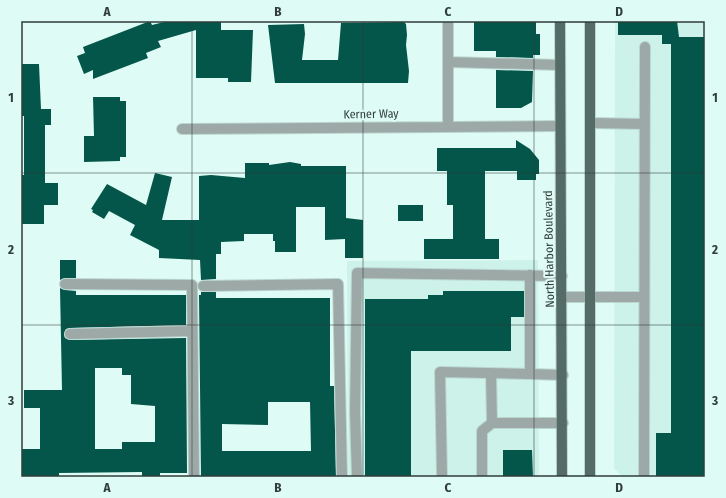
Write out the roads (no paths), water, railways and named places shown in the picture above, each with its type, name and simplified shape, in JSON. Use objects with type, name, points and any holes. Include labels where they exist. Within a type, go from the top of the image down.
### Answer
[{"type":"main road","name":"North Harbor Boulevard","points":[[560,21],[563,375],[562,477]]},
{"type":"main road","points":[[590,21],[592,123],[590,477]]},
{"type":"street","points":[[448,21],[448,126]]},
{"type":"street","points":[[644,477],[645,47]]},
{"type":"street","points":[[448,62],[560,65]]},
{"type":"street","points":[[592,123],[645,124]]},
{"type":"street","name":"Kerner Way","points":[[182,129],[560,126]]},
{"type":"street","points":[[357,477],[355,412],[357,272],[562,276]]},
{"type":"street","points":[[530,275],[530,374]]},
{"type":"street","points":[[65,284],[192,285],[194,477]]},
{"type":"street","points":[[203,286],[338,284],[342,477]]},
{"type":"street","points":[[562,297],[644,297]]},
{"type":"street","points":[[70,334],[192,331]]},
{"type":"street","points":[[442,477],[440,372],[563,375]]},
{"type":"street","points":[[490,373],[492,423]]},
{"type":"street","points":[[482,477],[482,431],[492,423],[562,422]]}]
